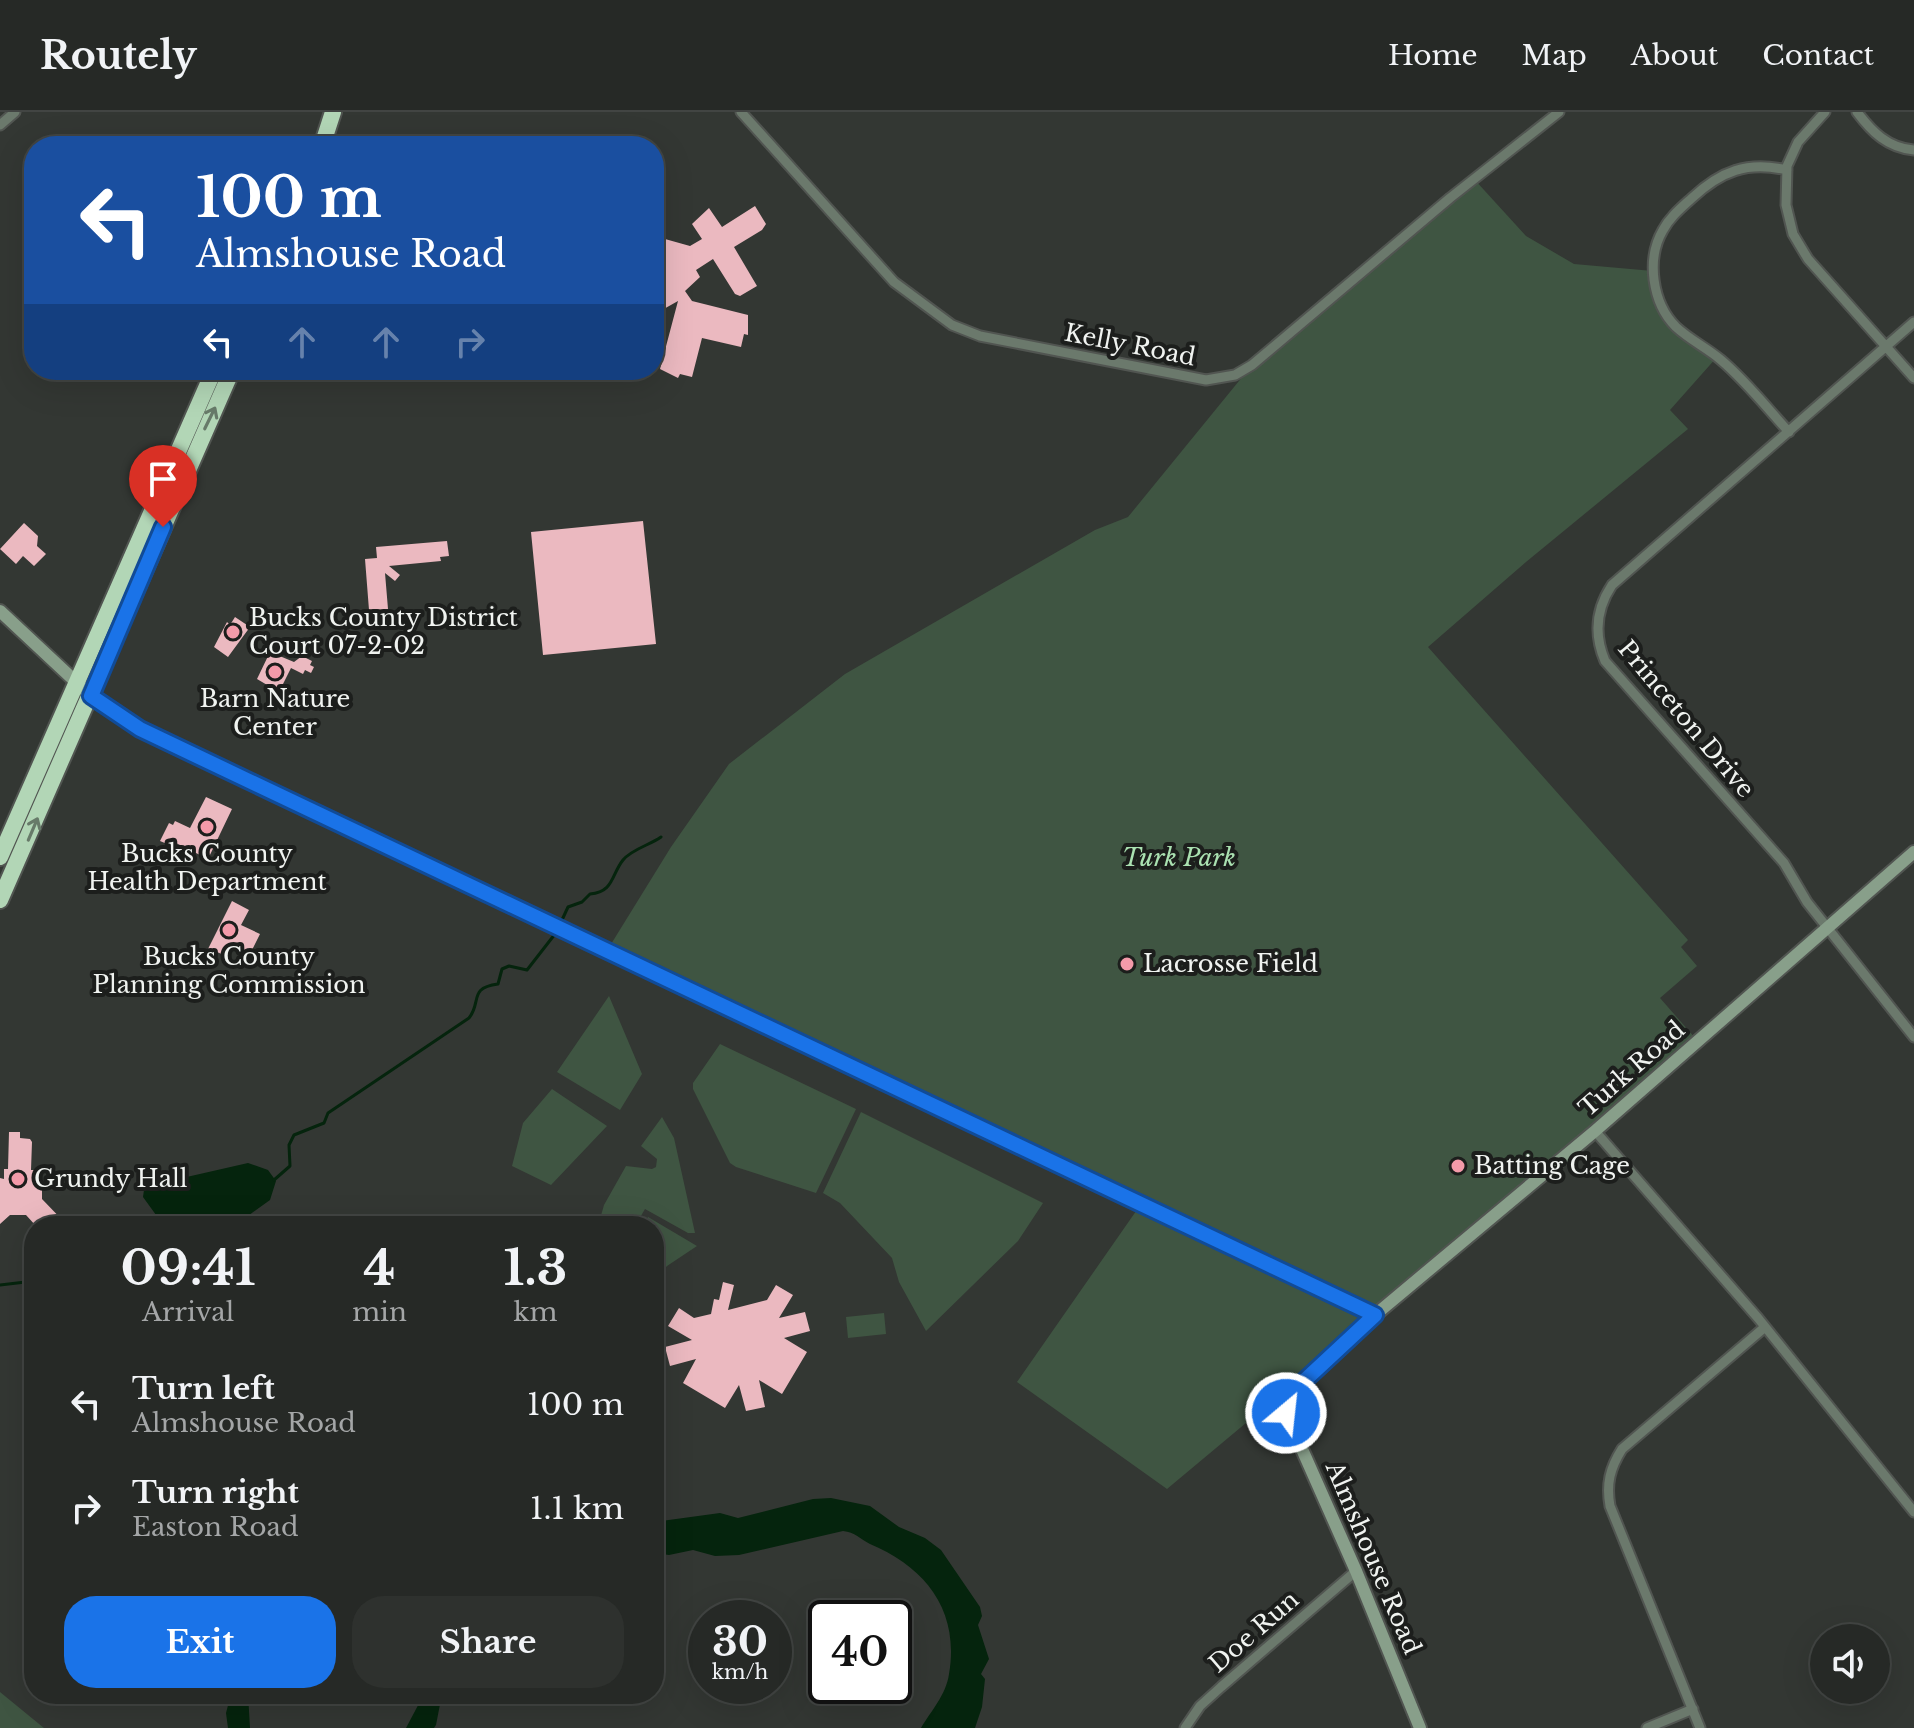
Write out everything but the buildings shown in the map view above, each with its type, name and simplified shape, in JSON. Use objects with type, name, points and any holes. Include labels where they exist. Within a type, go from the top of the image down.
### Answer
[{"type":"highway","points":[[322,136],[333,112]]},
{"type":"highway","points":[[0,857],[210,380]]},
{"type":"highway","points":[[0,900],[228,380]]},
{"type":"street","points":[[0,125],[15,112]]},
{"type":"street","name":"Kelly Road","points":[[741,112],[894,282],[952,325],[980,336],[1206,380],[1235,375],[1252,365],[1439,207],[1559,112]]},
{"type":"street","points":[[1825,112],[1798,142],[1787,170],[1786,205],[1797,244],[1914,378]]},
{"type":"street","points":[[1857,112],[1867,126],[1887,143],[1914,150]]},
{"type":"street","points":[[1787,170],[1747,166],[1730,170],[1708,183],[1671,217],[1662,232],[1653,271],[1663,311],[1675,326],[1723,361],[1789,432]]},
{"type":"street","name":"Princeton Drive","points":[[1914,322],[1612,585],[1602,603],[1597,626],[1605,661],[1784,863],[1807,902],[1914,1037]]},
{"type":"street","points":[[0,611],[91,696],[140,729],[1375,1315]]},
{"type":"street","name":"Turk Road","points":[[1375,1315],[1595,1131],[1914,852]]},
{"type":"street","points":[[1595,1131],[1765,1327],[1914,1512]]},
{"type":"street","name":"Almshouse Road","points":[[1375,1315],[1289,1395],[1286,1413],[1356,1571],[1420,1728]]},
{"type":"street","points":[[1700,1728],[1610,1506],[1608,1484],[1615,1460],[1622,1449],[1765,1327]]},
{"type":"street","name":"Doe Run","points":[[1185,1728],[1200,1706],[1356,1571]]},
{"type":"street","points":[[1647,1728],[1693,1709]]},
{"type":"green space","name":"Turk Park","points":[[1474,179],[1526,236],[1574,264],[1653,271],[1663,311],[1717,357],[1670,410],[1688,429],[1428,647],[1688,940],[1681,947],[1697,966],[1660,998],[1696,1039],[1167,1489],[1017,1382],[1141,1204],[608,949],[671,847],[729,764],[845,674],[1095,530],[1128,517],[1252,365]]},
{"type":"green space","points":[[609,996],[642,1074],[620,1110],[557,1072]]},
{"type":"green space","points":[[720,1044],[856,1109],[816,1193],[730,1163],[693,1089],[693,1083]]},
{"type":"green space","points":[[552,1089],[607,1126],[551,1185],[512,1166],[523,1123]]},
{"type":"green space","points":[[861,1112],[1043,1203],[1018,1241],[926,1331],[899,1282],[892,1258],[840,1203],[823,1193]]},
{"type":"green space","points":[[662,1117],[674,1138],[695,1233],[688,1233],[664,1220],[664,1216],[645,1209],[641,1216],[601,1216],[626,1166],[656,1167],[657,1159],[641,1146]]},
{"type":"green space","points":[[664,1226],[697,1246],[664,1269]]},
{"type":"green space","points":[[884,1313],[886,1334],[848,1338],[846,1317]]},
{"type":"green space","points":[[0,1692],[44,1728],[0,1728]]},
{"type":"shaded area","points":[[248,1163],[268,1170],[276,1181],[270,1200],[248,1216],[157,1216],[143,1197],[144,1190],[156,1184]]},
{"type":"shaded area","points":[[831,1498],[870,1506],[899,1527],[925,1538],[941,1550],[980,1607],[982,1616],[978,1625],[989,1659],[981,1674],[985,1679],[982,1707],[975,1728],[921,1728],[947,1682],[951,1651],[949,1630],[943,1611],[922,1578],[890,1554],[843,1531],[739,1555],[715,1556],[693,1550],[664,1554],[664,1521],[720,1513],[738,1518],[813,1499]]},
{"type":"shaded area","points":[[228,1704],[249,1704],[250,1728],[228,1728]]},
{"type":"shaded area","points":[[419,1704],[440,1704],[434,1728],[406,1728]]},
{"type":"waterway","points":[[562,920],[568,907],[604,890],[627,856],[661,837]]},
{"type":"waterway","points":[[274,1180],[290,1166],[289,1145],[294,1135],[324,1123],[328,1113],[469,1018],[479,992],[498,984],[502,969],[509,966],[527,970],[555,934]]},
{"type":"waterway","points":[[0,1285],[24,1282]]},
{"type":"place","name":"Bucks County District Court 07-2-02","points":[[233,632]]},
{"type":"place","name":"Barn Nature Center","points":[[275,672]]},
{"type":"place","name":"Bucks County Health Department","points":[[207,827]]},
{"type":"place","name":"Bucks County Planning Commission","points":[[229,930]]},
{"type":"place","name":"Lacrosse Field","points":[[1127,964]]},
{"type":"place","name":"Batting Cage","points":[[1458,1166]]},
{"type":"place","name":"Grundy Hall","points":[[18,1179]]},
{"type":"route","points":[[163,527],[91,696],[106,708],[140,729],[372,840],[608,949],[1375,1315],[1289,1395],[1286,1413]]}]
